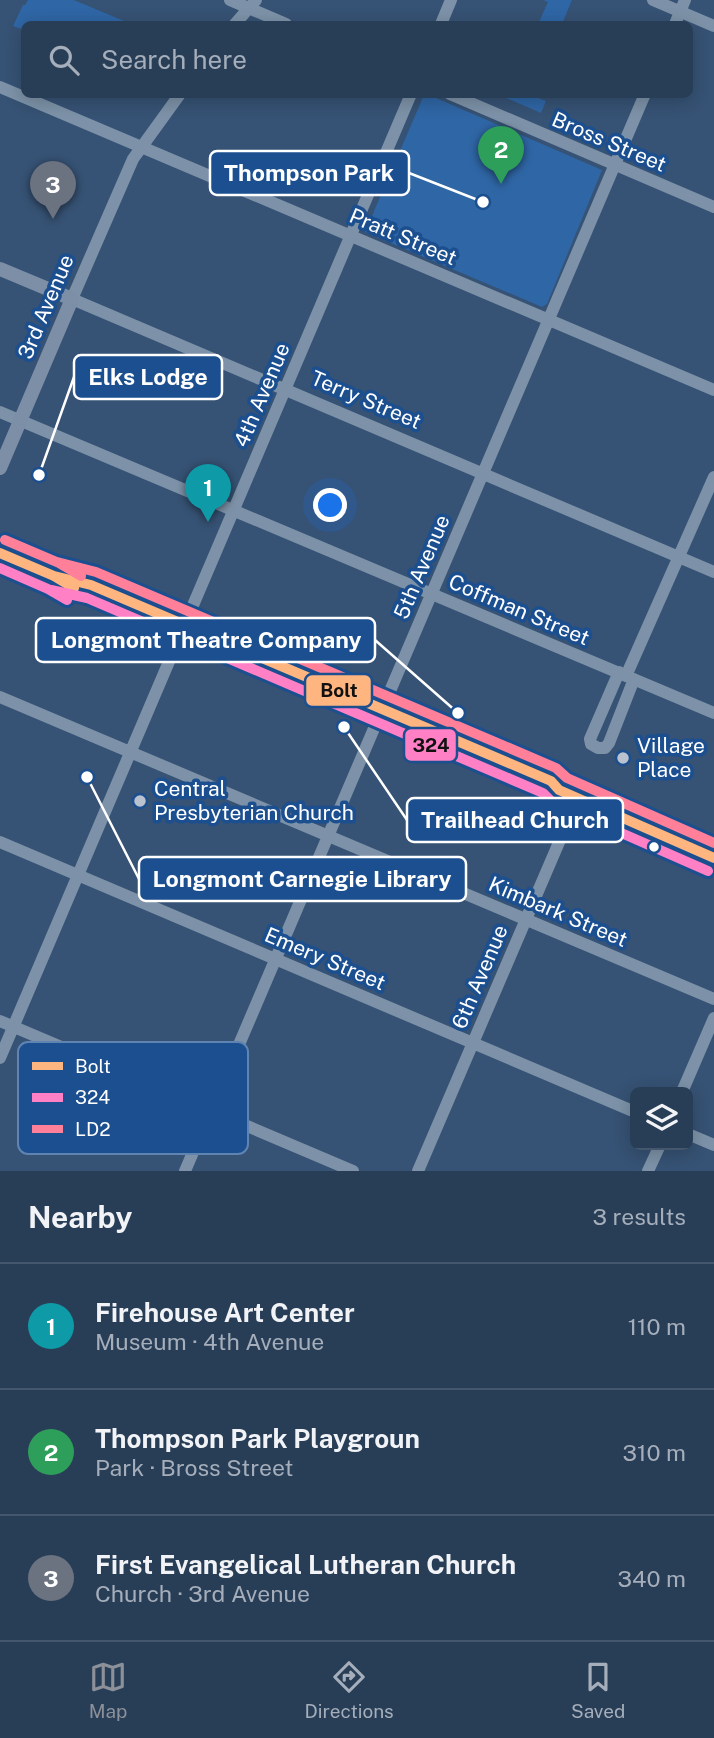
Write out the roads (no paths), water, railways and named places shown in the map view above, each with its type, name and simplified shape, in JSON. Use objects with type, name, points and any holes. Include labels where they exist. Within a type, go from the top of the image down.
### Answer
[{"type":"highway","points":[[0,553],[54,576],[91,584],[183,630],[380,714],[551,781],[559,790],[578,799],[714,858]]},
{"type":"main road","name":"Terry Street","points":[[0,269],[72,299]]},
{"type":"main road","name":"3rd Avenue","points":[[0,468],[72,299]]},
{"type":"street","points":[[230,0],[252,4],[281,21]]},
{"type":"street","points":[[442,21],[451,0]]},
{"type":"street","points":[[653,0],[683,6],[714,26]]},
{"type":"street","points":[[238,21],[252,4]]},
{"type":"street","name":"Pratt Street","points":[[0,87],[21,96]]},
{"type":"street","name":"Pratt Street","points":[[26,98],[714,390]]},
{"type":"street","name":"3rd Avenue","points":[[72,299],[128,168],[140,146],[177,98]]},
{"type":"street","name":"4th Avenue","points":[[0,1058],[409,98]]},
{"type":"street","name":"Bross Street","points":[[459,98],[714,207]]},
{"type":"street","name":"5th Avenue","points":[[240,1042],[643,98]]},
{"type":"street","name":"Terry Street","points":[[72,299],[714,572]]},
{"type":"street","name":"Coffman Street","points":[[0,412],[714,713]]},
{"type":"street","points":[[626,676],[609,743],[605,748],[598,748],[590,739],[626,676],[714,477]]},
{"type":"street","name":"Kimbark Street","points":[[0,697],[714,999]]},
{"type":"street","name":"6th Avenue","points":[[418,1171],[578,799]]},
{"type":"street","name":"Emery Street","points":[[0,842],[630,1110]]},
{"type":"street","points":[[684,1087],[714,1018]]},
{"type":"street","points":[[0,1021],[49,1042]]},
{"type":"street","points":[[248,1126],[353,1171]]},
{"type":"street","points":[[693,1136],[714,1145]]},
{"type":"street","points":[[648,1171],[658,1150]]},
{"type":"street","name":"5th Avenue","points":[[185,1171],[192,1154]]},
{"type":"place","name":"Thompson Park Playgroun","points":[[501,184]]},
{"type":"place","name":"Thompson Park","points":[[483,202]]},
{"type":"place","name":"First Evangelical Lutheran Church","points":[[53,219]]},
{"type":"place","name":"Elks Lodge","points":[[39,475]]},
{"type":"place","name":"Firehouse Art Center","points":[[208,522]]},
{"type":"place","name":"Longmont Theatre Company","points":[[458,713]]},
{"type":"place","name":"Trailhead Church","points":[[344,727]]},
{"type":"place","name":"Village Place","points":[[623,758]]},
{"type":"place","name":"Longmont Carnegie Library","points":[[87,777]]},
{"type":"place","name":"Central Presbyterian Church","points":[[140,801]]}]
